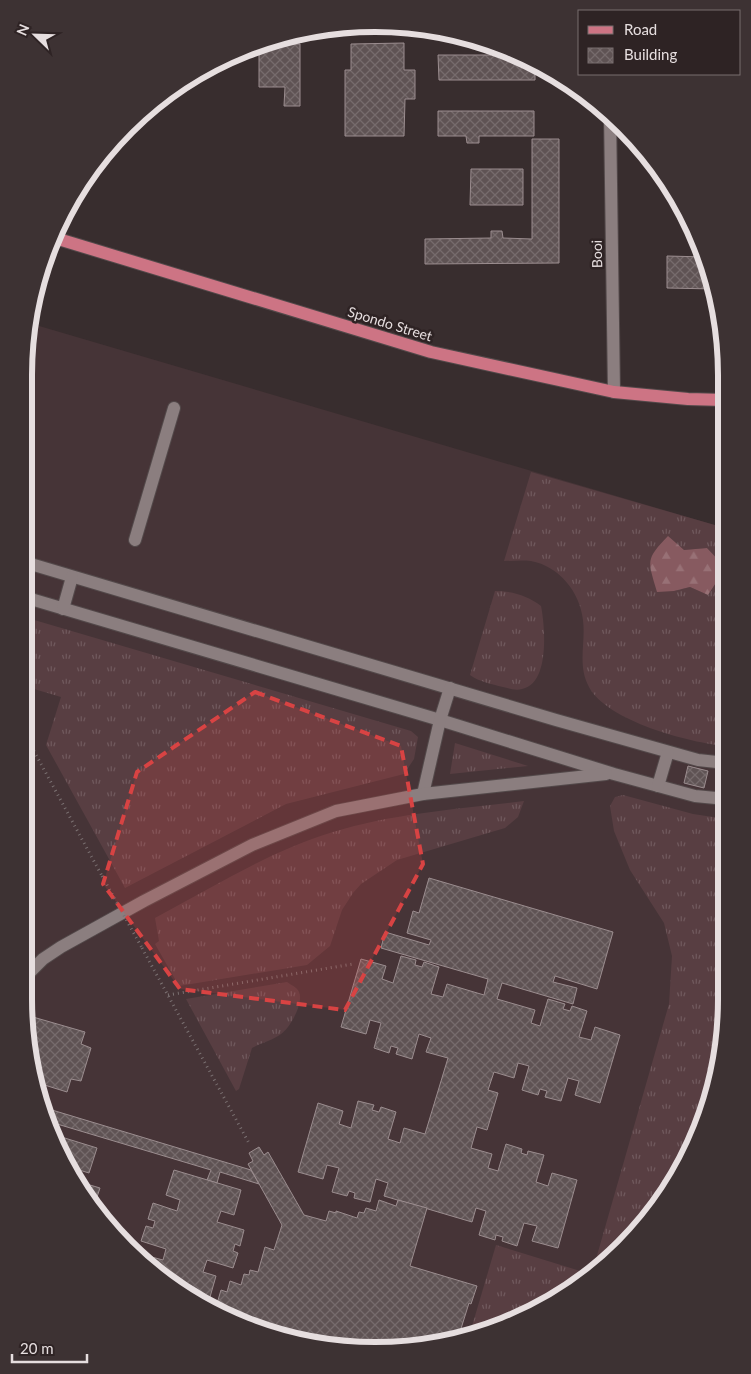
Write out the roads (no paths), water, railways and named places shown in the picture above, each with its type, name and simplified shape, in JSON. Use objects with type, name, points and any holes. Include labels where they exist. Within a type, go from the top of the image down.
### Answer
[{"type":"main road","name":"Spondo Street","points":[[61,240],[431,352],[614,392],[718,400]]},
{"type":"street","name":"Booi","points":[[610,126],[614,392]]},
{"type":"street","points":[[135,540],[174,408]]},
{"type":"street","points":[[32,564],[668,752],[698,760],[718,762]]},
{"type":"street","points":[[63,609],[72,577]]},
{"type":"street","points":[[32,599],[440,720],[614,774],[695,796],[718,798]]},
{"type":"street","points":[[423,794],[440,720],[450,688]]},
{"type":"street","points":[[658,786],[668,752]]},
{"type":"street","points":[[32,970],[43,959],[61,947],[144,901],[252,845],[336,811],[423,794],[614,774]]}]
